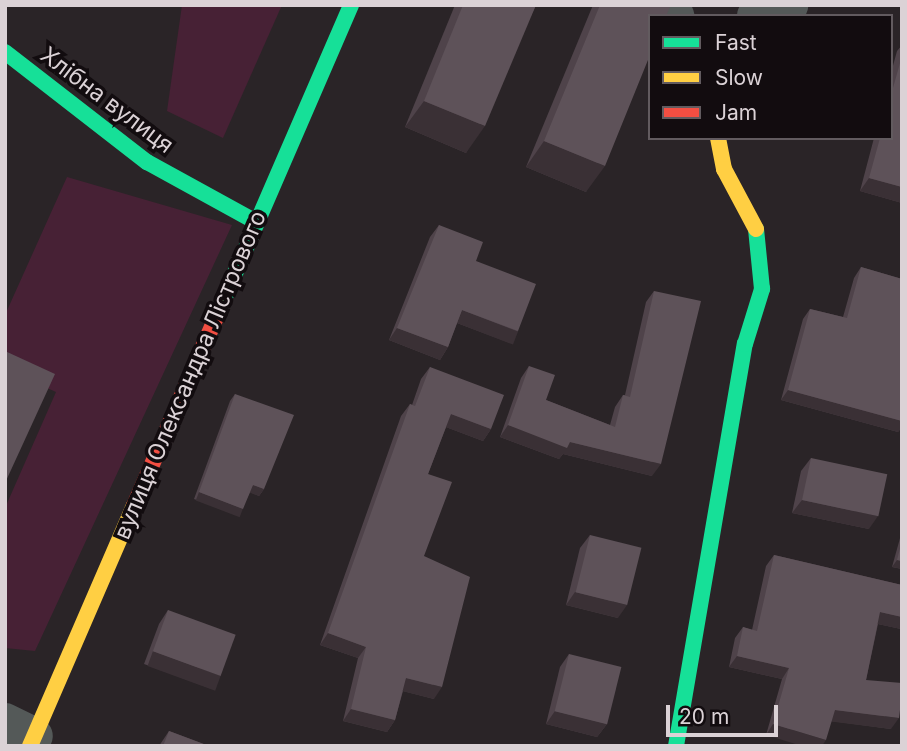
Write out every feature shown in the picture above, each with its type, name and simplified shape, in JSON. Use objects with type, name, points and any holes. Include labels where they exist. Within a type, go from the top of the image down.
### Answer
[{"type":"street","name":"вулиця Олександра Лістрового","points":[[23,735],[256,222],[351,5]]},
{"type":"street","points":[[636,5],[668,14]]},
{"type":"street","points":[[762,14],[789,5]]},
{"type":"street","name":"Хлібна вулиця","points":[[5,52],[147,162],[256,222]]},
{"type":"street","points":[[676,746],[745,344],[762,289],[758,233],[724,169],[718,140]]},
{"type":"shaded area","points":[[182,5],[282,5],[223,138],[167,111]]},
{"type":"shaded area","points":[[67,177],[232,225],[35,651],[5,648],[5,508],[56,392],[5,369],[5,315]]},
{"type":"building","points":[[463,5],[536,5],[485,126],[424,101]]},
{"type":"building","points":[[600,5],[670,7],[667,14],[648,14],[648,60],[605,166],[544,141]]},
{"type":"building","points":[[902,56],[902,187],[869,178],[879,140],[893,140],[893,88]]},
{"type":"building","points":[[439,225],[483,242],[476,261],[536,284],[518,331],[462,310],[448,347],[397,328]]},
{"type":"building","points":[[861,267],[902,279],[902,421],[788,390],[810,309],[847,318]]},
{"type":"building","points":[[654,291],[701,301],[661,464],[570,442],[567,448],[508,425],[529,366],[555,375],[546,400],[615,427],[623,395],[630,397]]},
{"type":"building","points":[[5,351],[55,374],[5,483]]},
{"type":"building","points":[[430,367],[504,395],[491,429],[451,414],[428,474],[452,482],[424,556],[470,577],[442,687],[406,678],[395,720],[351,709],[366,647],[328,633],[410,404],[415,406]]},
{"type":"building","points":[[235,394],[294,415],[264,489],[253,485],[243,509],[199,492]]},
{"type":"building","points":[[811,458],[887,474],[878,516],[802,500]]},
{"type":"building","points":[[590,535],[641,548],[627,605],[576,592]]},
{"type":"building","points":[[902,541],[902,561],[897,560]]},
{"type":"building","points":[[774,555],[902,585],[902,617],[880,612],[866,680],[902,683],[899,718],[835,710],[826,740],[773,724],[789,668],[737,656],[743,627],[757,631]]},
{"type":"building","points":[[168,610],[236,635],[221,676],[153,651]]},
{"type":"building","points":[[569,654],[621,667],[607,724],[555,711]]},
{"type":"building","points":[[169,731],[209,746],[163,746]]},
{"type":"traffic: fast","points":[[220,308],[351,5]]},
{"type":"traffic: fast","points":[[5,52],[147,162],[256,222]]},
{"type":"traffic: fast","points":[[676,746],[745,344],[762,289],[756,229]]},
{"type":"traffic: slow","points":[[718,140],[724,169],[756,229]]},
{"type":"traffic: slow","points":[[30,746],[134,506]]},
{"type":"traffic: jam","points":[[134,506],[220,308]]}]
